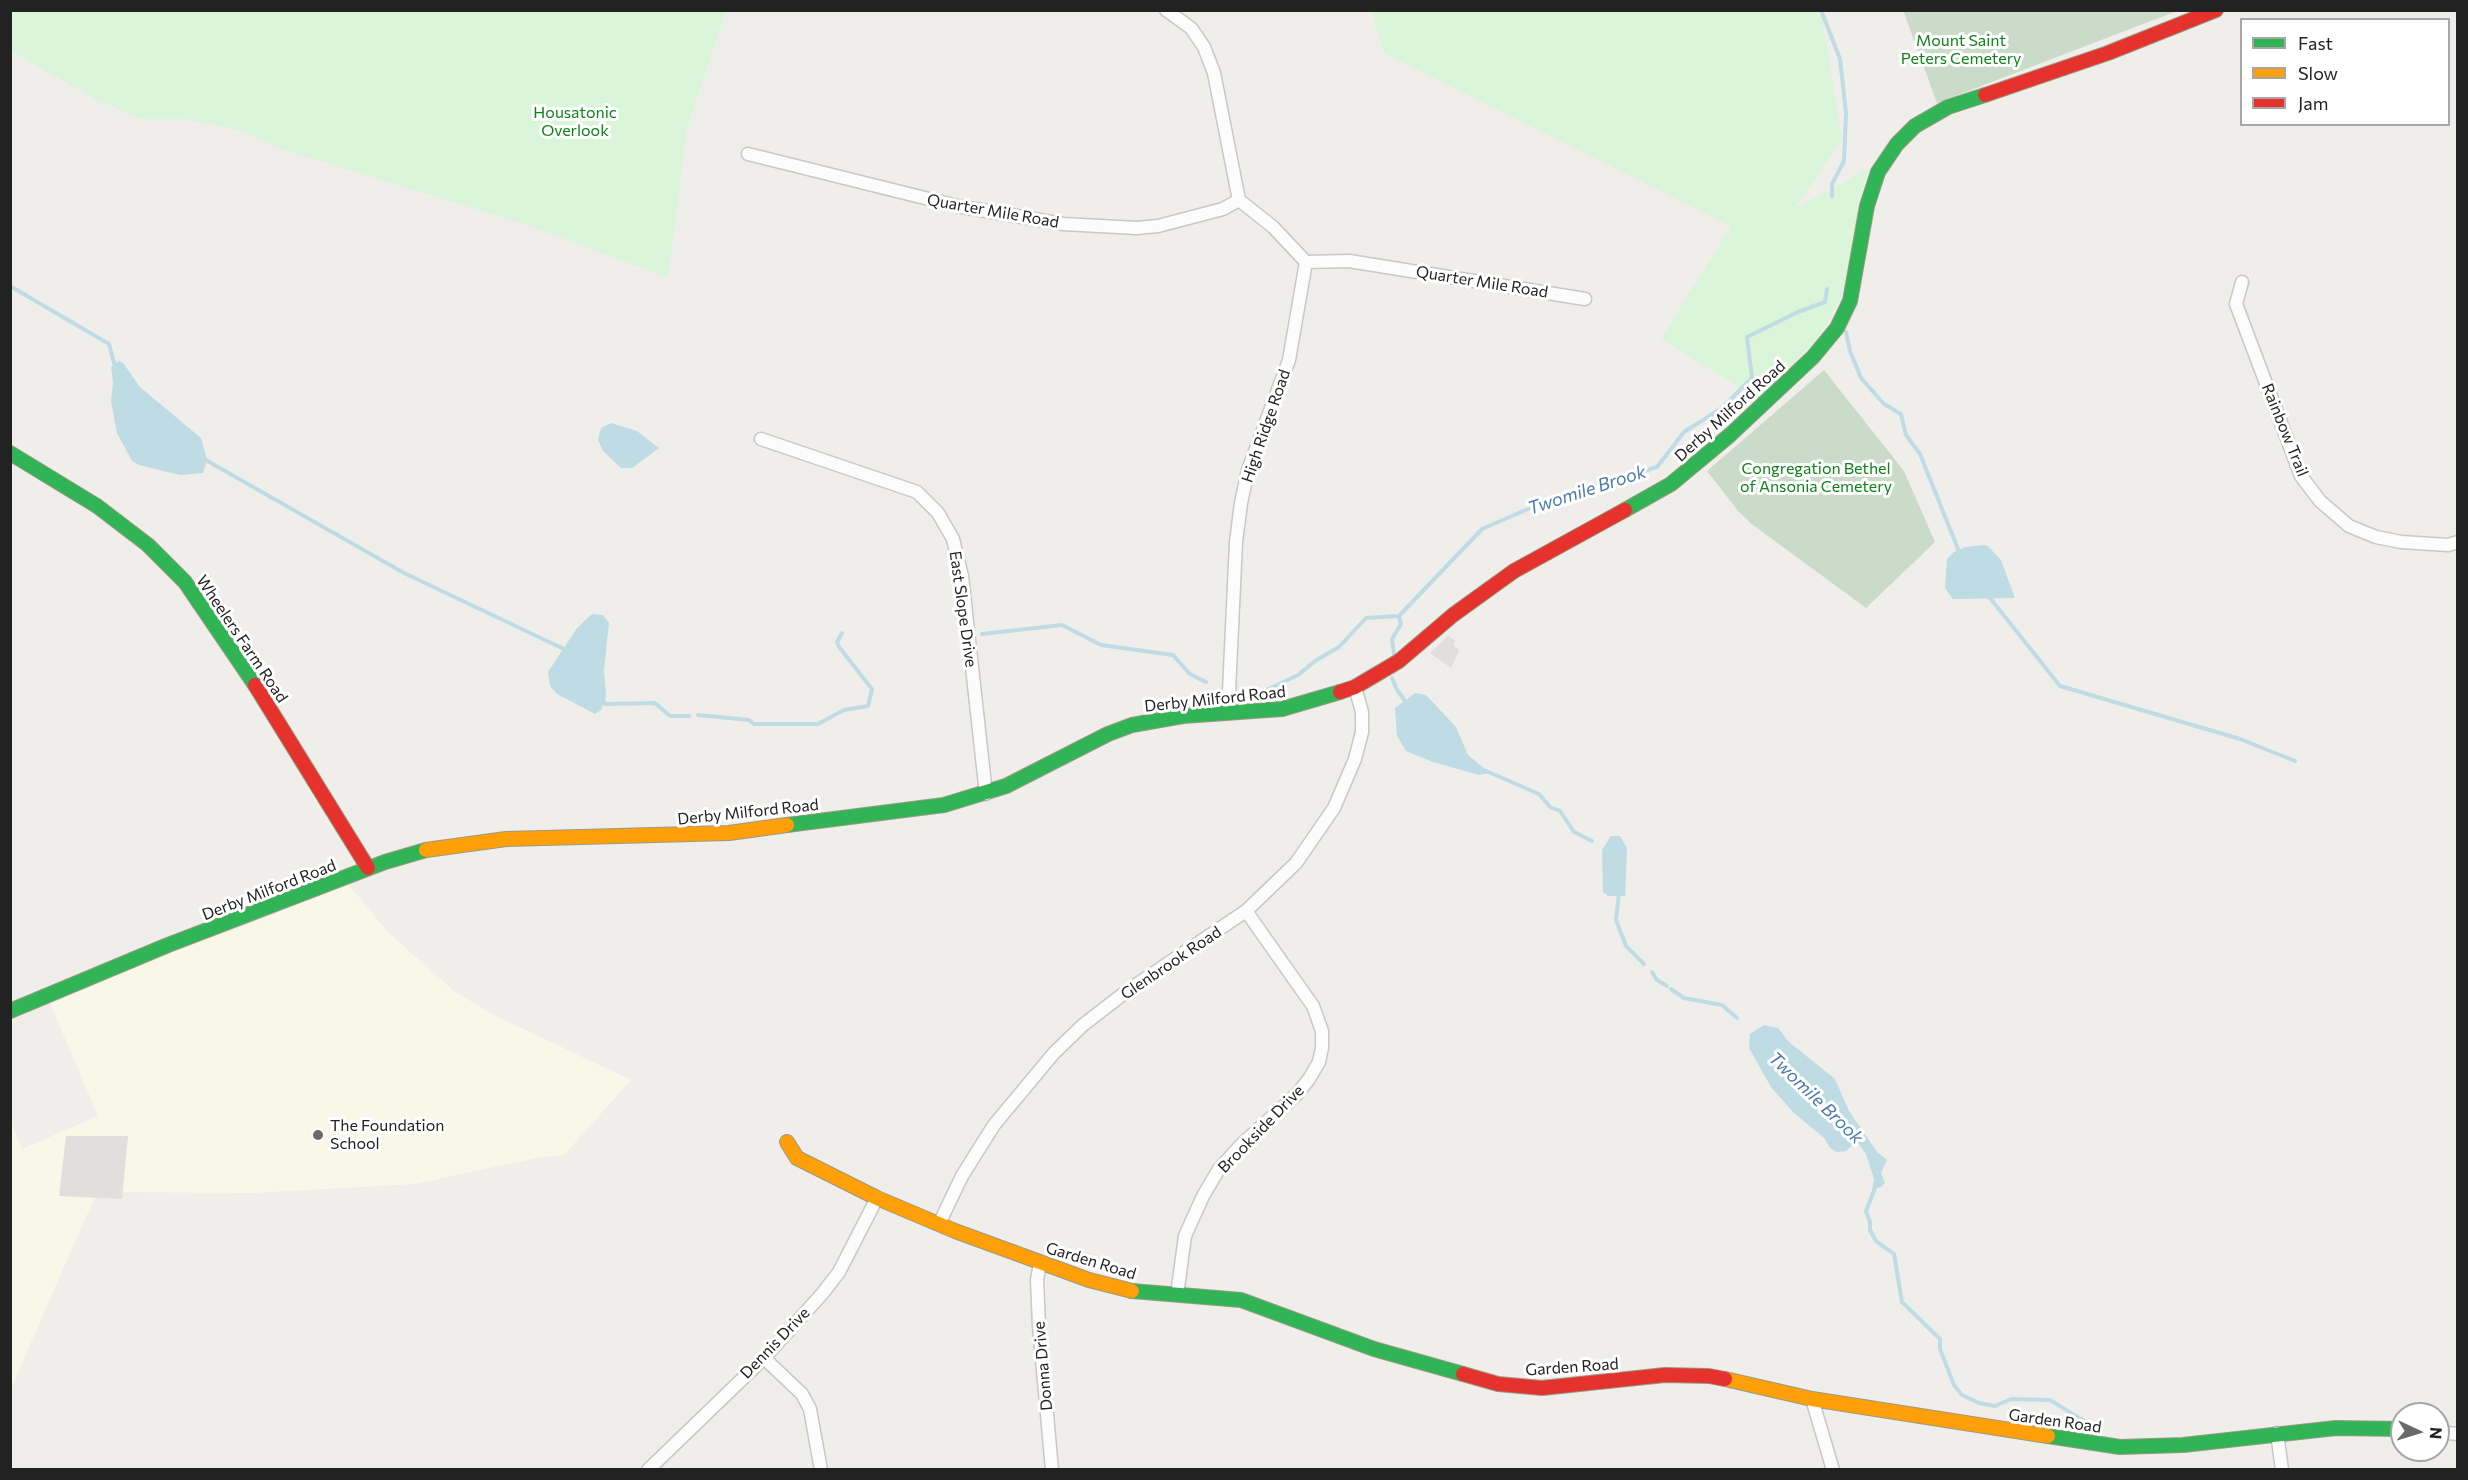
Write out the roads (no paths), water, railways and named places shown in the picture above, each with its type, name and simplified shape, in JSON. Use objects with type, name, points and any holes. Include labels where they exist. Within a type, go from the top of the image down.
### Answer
[{"type":"main road","name":"Derby Milford Road","points":[[10,1011],[129,960],[368,868],[423,850],[474,842],[528,838],[729,833],[921,809],[986,794],[1108,734],[1132,725],[1174,717],[1282,709],[1355,687],[1399,661],[1460,609],[1514,571],[1671,484],[1730,435],[1813,357],[1837,328],[1850,301],[1857,273],[1867,206],[1878,172],[1897,144],[1915,126],[1948,107],[2108,53],[2217,10]]},
{"type":"main road","name":"Wheelers Farm Road","points":[[10,453],[98,506],[148,545],[185,582],[248,672],[368,868]]},
{"type":"main road","name":"Garden Road","points":[[787,1142],[797,1158],[812,1167],[877,1198],[1040,1263],[1142,1294],[1218,1296],[1259,1305],[1374,1349],[1498,1384],[1542,1388],[1693,1374],[1731,1380],[1812,1399],[2120,1447],[2183,1445],[2277,1432],[2336,1428],[2390,1429]]},
{"type":"street","points":[[1166,10],[1191,28],[1204,47],[1214,73],[1239,200],[1273,227],[1306,262]]},
{"type":"street","name":"Quarter Mile Road","points":[[748,154],[957,206],[1063,224],[1137,228],[1158,226],[1223,209],[1239,200]]},
{"type":"street","name":"Quarter Mile Road","points":[[1306,262],[1349,261],[1585,299]]},
{"type":"street","name":"High Ridge Road","points":[[1228,713],[1236,542],[1241,502],[1248,470],[1289,360],[1306,262]]},
{"type":"street","name":"Rainbow Trail","points":[[2242,282],[2236,304],[2292,455],[2301,476],[2320,501],[2349,526],[2376,537],[2401,542],[2436,544],[2457,542]]},
{"type":"street","name":"East Slope Drive","points":[[761,440],[916,492],[938,513],[953,539],[962,576],[986,794]]},
{"type":"street","name":"Glenbrook Road","points":[[939,1224],[962,1176],[994,1125],[1054,1053],[1083,1025],[1127,991],[1246,911],[1296,863],[1334,808],[1346,783],[1362,732],[1362,712],[1355,687]]},
{"type":"street","name":"Brookside Drive","points":[[1177,1294],[1185,1236],[1219,1169],[1242,1144],[1297,1094],[1319,1062],[1322,1048],[1322,1031],[1313,1006],[1246,911]]},
{"type":"street","name":"Dennis Drive","points":[[648,1470],[764,1358],[839,1272],[877,1198]]},
{"type":"street","name":"Donna Drive","points":[[1040,1263],[1037,1292],[1052,1470]]},
{"type":"street","points":[[764,1358],[802,1394],[810,1409],[822,1470]]},
{"type":"street","points":[[1812,1399],[1833,1470]]},
{"type":"street","points":[[2277,1432],[2282,1470]]},
{"type":"water","points":[[119,361],[123,363],[140,387],[201,438],[207,460],[203,473],[180,475],[139,465],[132,461],[117,433],[111,402],[113,382],[111,367]]},
{"type":"water","points":[[611,423],[637,431],[659,448],[632,468],[621,468],[603,451],[598,440],[601,428]]},
{"type":"water","points":[[1988,546],[2001,560],[2015,598],[1953,599],[1945,588],[1947,559],[1954,552],[1965,547]]},
{"type":"water","points":[[592,614],[603,615],[609,623],[604,670],[606,696],[601,710],[595,714],[557,694],[550,686],[548,672],[577,628]]},
{"type":"water","points":[[1415,693],[1426,695],[1456,727],[1468,755],[1490,773],[1479,775],[1433,762],[1406,751],[1397,736],[1395,708]]},
{"type":"water","points":[[1611,836],[1620,836],[1627,848],[1625,896],[1608,896],[1603,892],[1602,850]]},
{"type":"water","points":[[1764,1025],[1778,1028],[1789,1042],[1835,1079],[1849,1111],[1877,1152],[1887,1160],[1881,1173],[1885,1183],[1881,1187],[1872,1189],[1874,1179],[1866,1154],[1858,1143],[1856,1142],[1846,1151],[1837,1152],[1830,1148],[1824,1138],[1793,1112],[1771,1087],[1749,1048],[1750,1034]]},
{"type":"waterway","name":"Twomile Brook","points":[[1821,10],[1840,59],[1846,113],[1844,161],[1832,184],[1832,196]]},
{"type":"waterway","points":[[10,286],[109,344],[115,366]]},
{"type":"waterway","name":"Twomile Brook","points":[[1399,616],[1482,529],[1551,499],[1657,467],[1684,432],[1722,408],[1752,378],[1747,337],[1798,312],[1825,302],[1827,289]]},
{"type":"waterway","points":[[1846,332],[1850,351],[1861,378],[1884,404],[1901,414],[1906,435],[1920,454],[1960,554]]},
{"type":"waterway","points":[[204,459],[404,573],[566,650]]},
{"type":"waterway","points":[[1986,593],[2060,686],[2240,739],[2295,761]]},
{"type":"waterway","name":"Twomile Brook","points":[[1394,654],[1392,639],[1401,624],[1399,616]]},
{"type":"waterway","points":[[1243,694],[1258,694],[1298,675],[1315,661],[1339,647],[1366,618],[1399,616]]},
{"type":"waterway","points":[[982,634],[1062,625],[1101,645],[1173,655],[1190,674],[1206,682]]},
{"type":"waterway","points":[[698,715],[749,720],[754,724],[818,724],[844,710],[868,706],[872,689],[839,647],[837,642],[842,633]]},
{"type":"waterway","name":"Twomile Brook","points":[[1392,678],[1405,701]]},
{"type":"waterway","points":[[603,700],[605,704],[655,703],[670,716],[689,716]]},
{"type":"waterway","name":"Twomile Brook","points":[[1484,770],[1539,794],[1550,807],[1560,811],[1574,832],[1592,841]]},
{"type":"waterway","points":[[1619,893],[1616,920],[1626,946],[1644,964]]},
{"type":"waterway","points":[[1652,972],[1657,980],[1667,986]]},
{"type":"waterway","points":[[1671,989],[1684,998],[1722,1005],[1737,1018]]},
{"type":"waterway","name":"Twomile Brook","points":[[1877,1183],[1866,1211],[1870,1230],[1876,1241],[1894,1254],[1902,1302],[1940,1339],[1940,1349],[1954,1385],[1962,1395],[1979,1403],[1995,1406],[2011,1399],[2050,1400],[2084,1421]]},
{"type":"place","name":"The Foundation School","points":[[318,1135]]},
{"type":"park label","name":"Mount Saint Peters Cemetery","points":[[1961,50]]},
{"type":"park label","name":"Housatonic Overlook","points":[[575,122]]},
{"type":"park label","name":"Congregation Bethel of Ansonia Cemetery","points":[[1816,478]]}]
